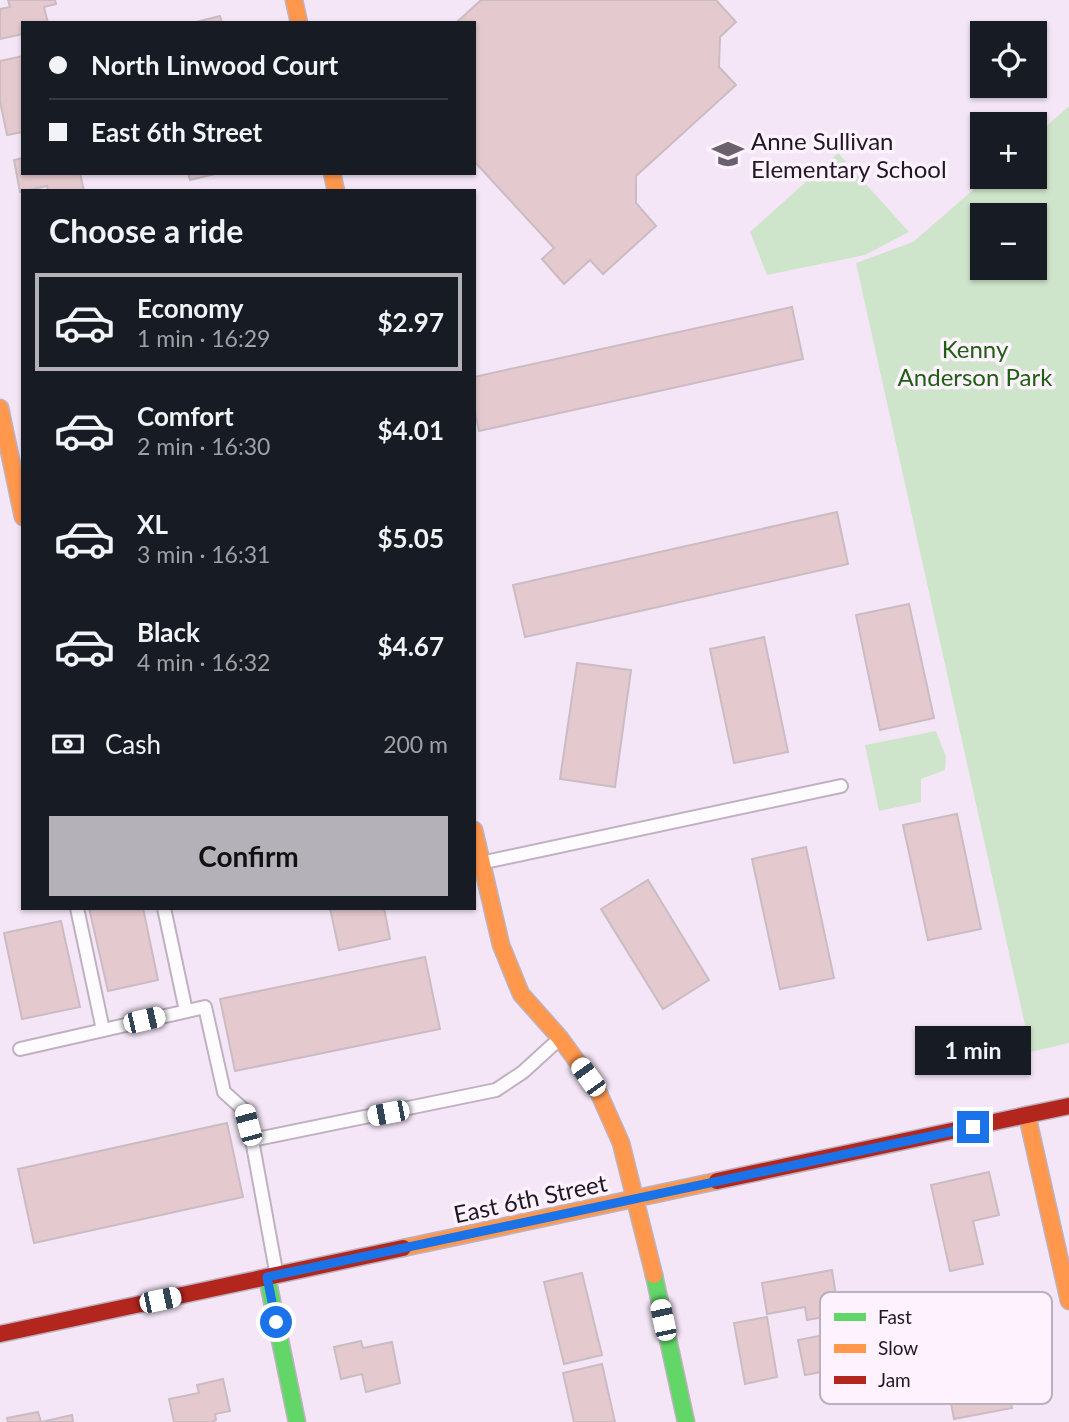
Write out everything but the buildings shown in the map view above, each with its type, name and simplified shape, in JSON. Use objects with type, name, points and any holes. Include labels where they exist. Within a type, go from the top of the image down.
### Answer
[{"type":"street","points":[[294,0],[299,21]]},
{"type":"street","points":[[0,408],[21,508]]},
{"type":"street","points":[[476,839],[501,945],[521,994],[560,1038],[597,1089],[611,1115],[637,1199],[686,1422]]},
{"type":"street","name":"East 6th Street","points":[[0,1334],[1069,1106]]},
{"type":"street","points":[[1027,1115],[1069,1301]]},
{"type":"street","points":[[272,1276],[296,1422]]},
{"type":"lane","points":[[481,863],[841,786]]},
{"type":"lane","points":[[77,910],[103,1030]]},
{"type":"lane","points":[[164,910],[186,1011]]},
{"type":"lane","points":[[20,1049],[205,1007],[224,1092],[244,1110],[252,1140],[272,1276]]},
{"type":"lane","points":[[252,1140],[496,1090],[523,1072],[560,1038]]},
{"type":"green space","name":"Kenny Anderson Park","points":[[1069,106],[1069,1043],[1031,1052],[856,263],[913,242],[974,189],[1047,189],[1047,125]]},
{"type":"green space","points":[[838,153],[909,232],[865,255],[767,275],[750,232]]},
{"type":"green space","points":[[936,731],[946,757],[945,770],[921,779],[921,802],[879,811],[865,745]]},
{"type":"traffic: fast","points":[[654,1275],[686,1422]]},
{"type":"traffic: fast","points":[[267,1277],[297,1422]]},
{"type":"traffic: slow","points":[[294,0],[299,21]]},
{"type":"traffic: slow","points":[[332,175],[336,189]]},
{"type":"traffic: slow","points":[[0,408],[21,508]]},
{"type":"traffic: slow","points":[[476,839],[501,945],[521,994],[560,1038],[597,1089],[621,1143],[654,1275]]},
{"type":"traffic: slow","points":[[1027,1115],[1069,1301]]},
{"type":"traffic: slow","points":[[403,1248],[717,1181]]},
{"type":"traffic: jam","points":[[717,1181],[1069,1106]]},
{"type":"traffic: jam","points":[[0,1334],[403,1248]]},
{"type":"place","name":"Anne Sullivan Elementary School","points":[[728,154]]},
{"type":"route","points":[[276,1322],[267,1277],[973,1127]]}]
